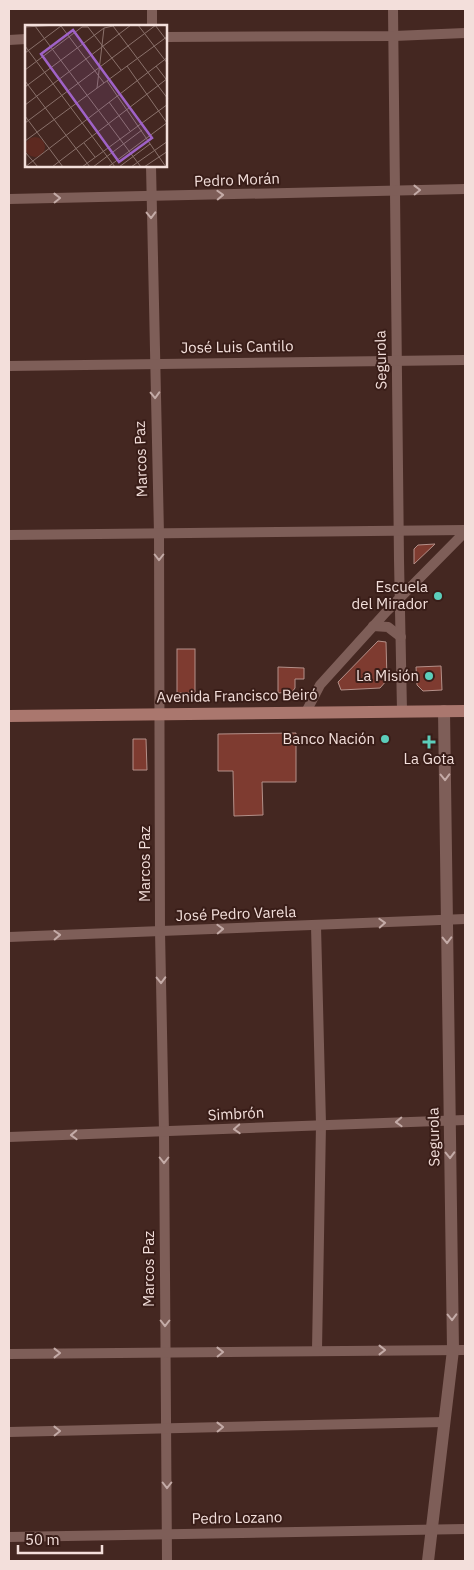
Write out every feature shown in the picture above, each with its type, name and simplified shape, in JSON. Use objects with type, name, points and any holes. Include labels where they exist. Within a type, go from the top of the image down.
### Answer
[{"type":"main road","name":"Avenida Francisco Beiró","points":[[9,716],[465,710]]},
{"type":"street","points":[[152,9],[152,25]]},
{"type":"street","name":"Segurola","points":[[393,9],[402,711]]},
{"type":"street","points":[[168,37],[394,36],[465,33]]},
{"type":"street","points":[[9,40],[25,39]]},
{"type":"street","name":"Marcos Paz","points":[[150,168],[159,534],[160,932],[164,1132],[167,1561]]},
{"type":"street","name":"Pedro Morán","points":[[9,199],[465,189]]},
{"type":"street","name":"José Luis Cantilo","points":[[9,366],[465,360]]},
{"type":"street","points":[[9,535],[465,531]]},
{"type":"street","points":[[306,712],[320,685],[400,597],[465,531]]},
{"type":"street","points":[[373,626],[388,627],[401,638]]},
{"type":"street","name":"Segurola","points":[[428,1561],[444,1422],[459,1350],[450,1120],[444,711]]},
{"type":"street","name":"José Pedro Varela","points":[[9,937],[465,919]]},
{"type":"street","points":[[316,926],[321,1124],[316,1350]]},
{"type":"street","name":"Simbrón","points":[[9,1137],[465,1120]]},
{"type":"street","points":[[9,1354],[459,1350]]},
{"type":"street","points":[[9,1432],[444,1422]]},
{"type":"street","name":"Pedro Lozano","points":[[9,1537],[465,1529]]},
{"type":"building","points":[[435,544],[414,564],[414,549],[418,545]]},
{"type":"building","points":[[378,641],[386,642],[387,680],[380,688],[341,690],[338,682]]},
{"type":"building","points":[[177,649],[195,649],[195,693],[177,693]]},
{"type":"building","name":"La Misión","points":[[441,666],[442,690],[423,691],[417,685],[416,667]]},
{"type":"building","points":[[278,667],[304,668],[304,679],[295,679],[295,688],[292,692],[278,693]]},
{"type":"building","points":[[296,733],[296,782],[262,782],[263,815],[234,816],[233,771],[218,771],[218,734]]},
{"type":"building","points":[[133,739],[146,739],[147,770],[133,770]]},
{"type":"place","name":"Escuela del Mirador","points":[[438,596]]},
{"type":"place","name":"La Misión","points":[[429,676]]},
{"type":"place","name":"Banco Nación","points":[[385,739]]},
{"type":"place","name":"La Gota","points":[[429,742]]}]
